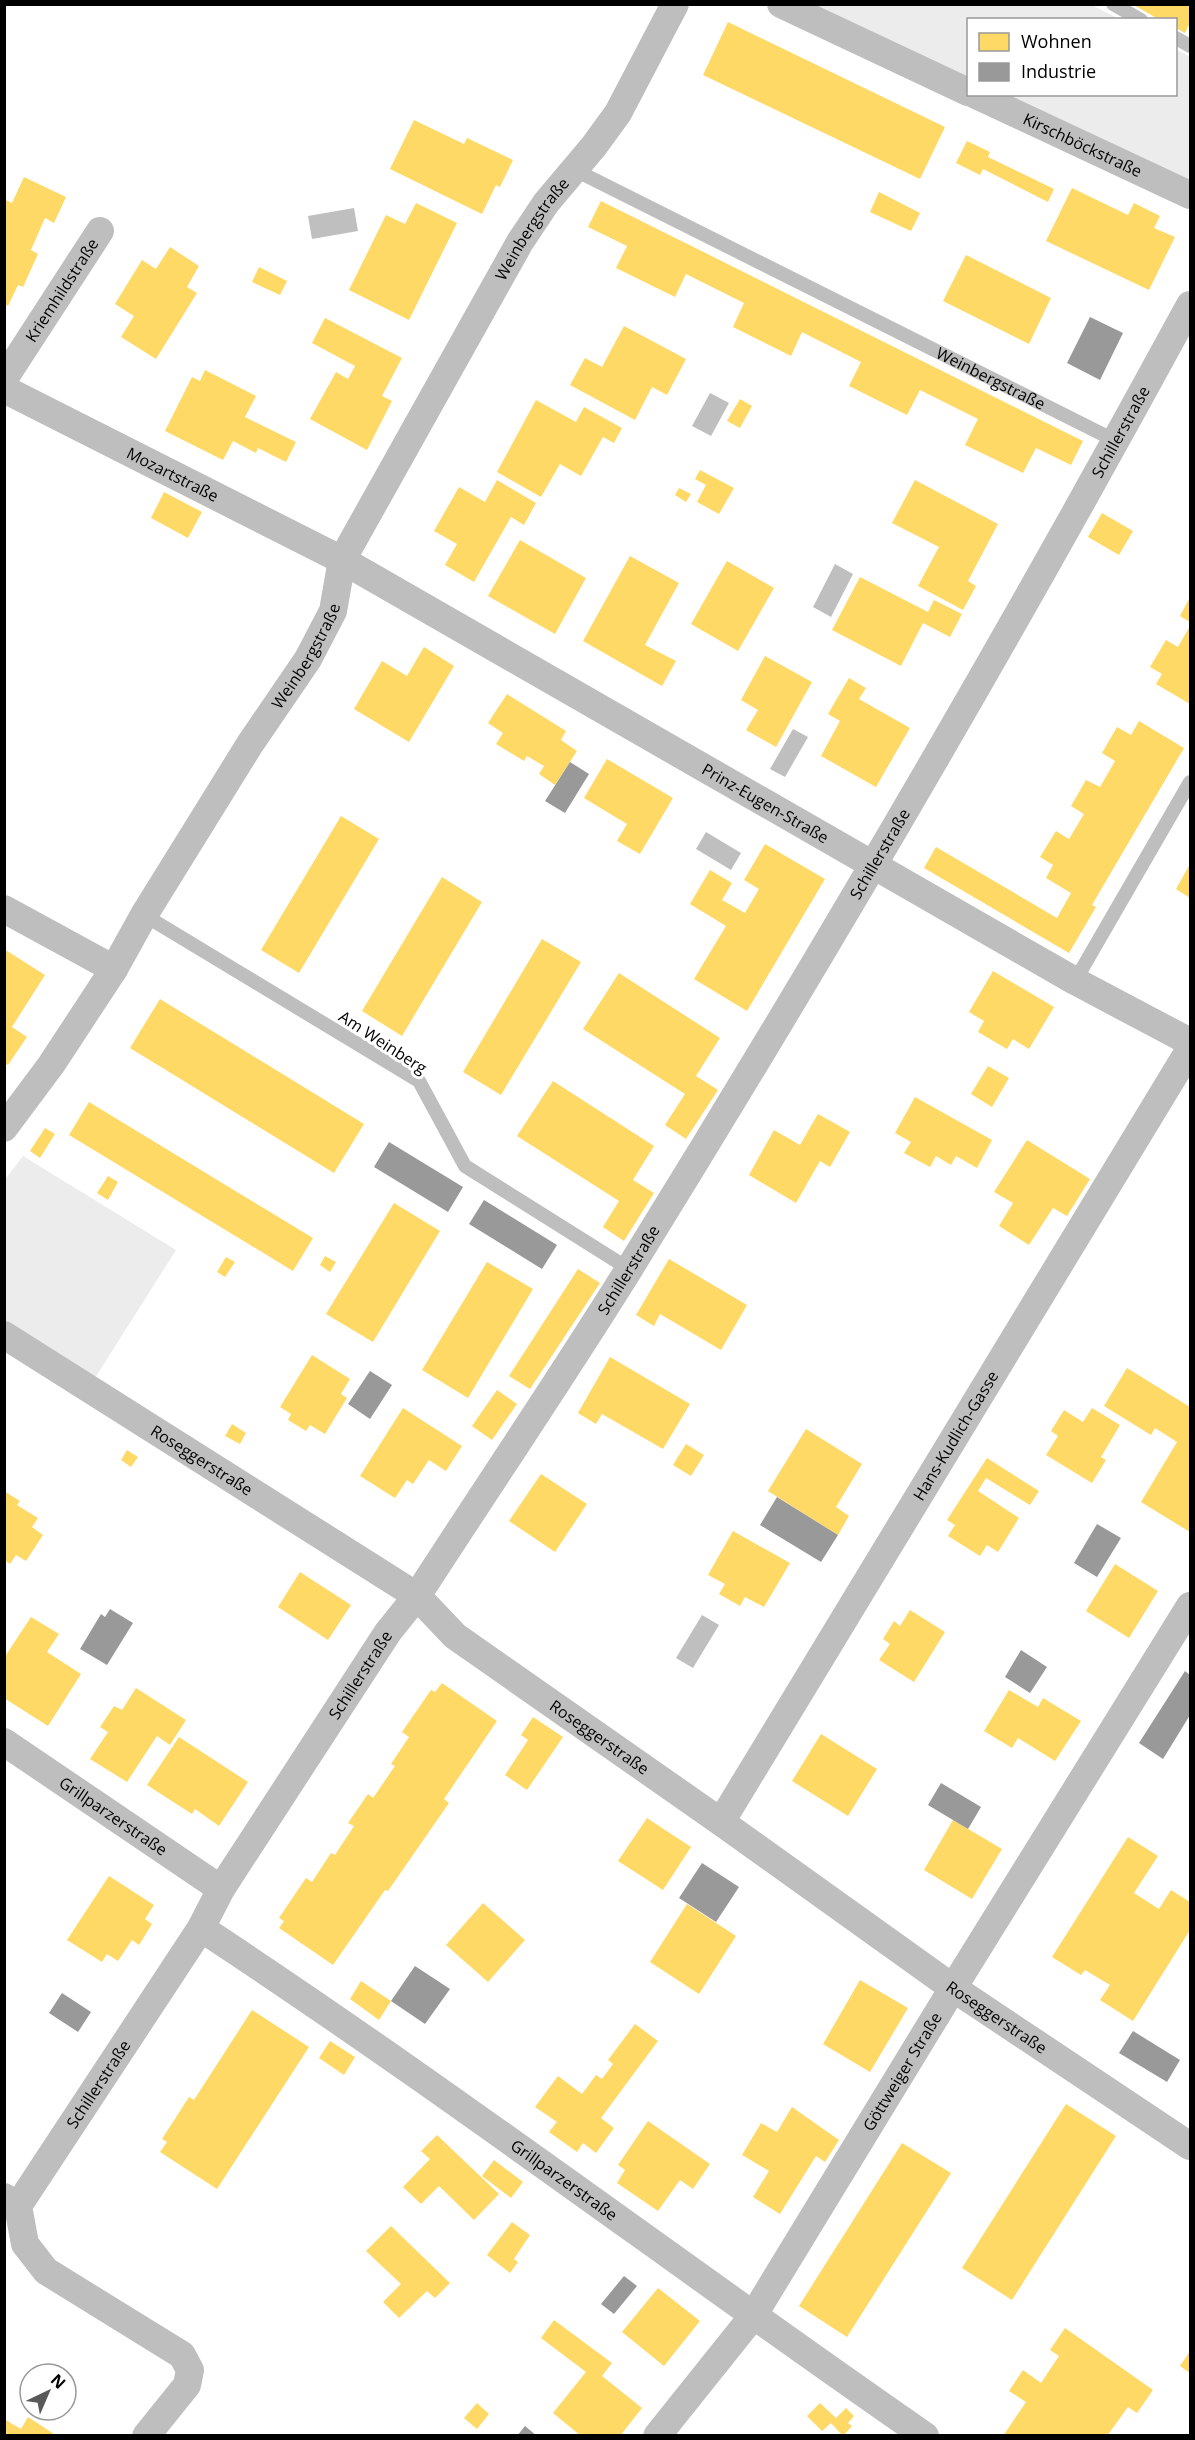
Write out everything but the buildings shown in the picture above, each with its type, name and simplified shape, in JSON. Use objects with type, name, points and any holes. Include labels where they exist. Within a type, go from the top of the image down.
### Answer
[{"type":"street","name":"Weinbergstraße","points":[[4,1128],[51,1065],[114,969],[144,915],[250,744],[308,659],[333,611],[342,560],[520,243],[546,203],[575,170],[618,113],[675,4]]},
{"type":"street","points":[[781,4],[967,91]]},
{"type":"street","name":"Kirschböckstraße","points":[[978,96],[1191,195]]},
{"type":"street","name":"Kriemhildstraße","points":[[4,379],[100,231]]},
{"type":"street","name":"Schillerstraße","points":[[11,2201],[201,1928],[221,1889],[388,1632],[417,1596],[629,1269],[874,865],[1191,306]]},
{"type":"street","name":"Mozartstraße","points":[[4,388],[342,560]]},
{"type":"street","name":"Prinz-Eugen-Straße","points":[[342,560],[1075,981],[1191,1042]]},
{"type":"street","points":[[4,909],[114,969]]},
{"type":"street","name":"Hans-Kudlich-Gasse","points":[[722,1822],[1191,1049]]},
{"type":"street","name":"Roseggerstraße","points":[[4,1335],[417,1596],[455,1636],[722,1822],[953,1988],[1191,2146]]},
{"type":"street","name":"Göttweiger Straße","points":[[657,2436],[753,2316],[953,1988],[1191,1606]]},
{"type":"street","name":"Grillparzerstraße","points":[[4,1742],[221,1889]]},
{"type":"street","name":"Grillparzerstraße","points":[[201,1928],[337,2018],[753,2316],[925,2436]]},
{"type":"street","points":[[11,2201],[25,2244],[46,2271],[182,2355],[190,2370],[187,2385],[146,2436]]},
{"type":"lane","points":[[1113,4],[1138,18]]},
{"type":"lane","points":[[1177,39],[1191,46]]},
{"type":"lane","name":"Weinbergstraße","points":[[575,170],[1116,441]]},
{"type":"lane","points":[[1075,981],[1191,782]]},
{"type":"lane","name":"Am Weinberg","points":[[144,915],[419,1081],[465,1166],[629,1269]]},
{"type":"shaded area","points":[[1090,4],[1117,18],[967,18],[967,81],[802,5]]},
{"type":"shaded area","points":[[1177,50],[1190,57],[1190,182],[1001,96],[1177,96]]},
{"type":"shaded area","points":[[354,208],[358,231],[312,239],[308,216]]},
{"type":"shaded area","points":[[710,393],[729,403],[711,436],[692,426]]},
{"type":"shaded area","points":[[835,564],[853,574],[831,617],[813,607]]},
{"type":"shaded area","points":[[793,729],[808,737],[785,777],[770,769]]},
{"type":"shaded area","points":[[706,832],[741,853],[731,870],[696,849]]},
{"type":"shaded area","points":[[23,1156],[176,1250],[95,1378],[5,1320],[4,1181]]},
{"type":"shaded area","points":[[702,1615],[719,1625],[693,1668],[676,1658]]}]
